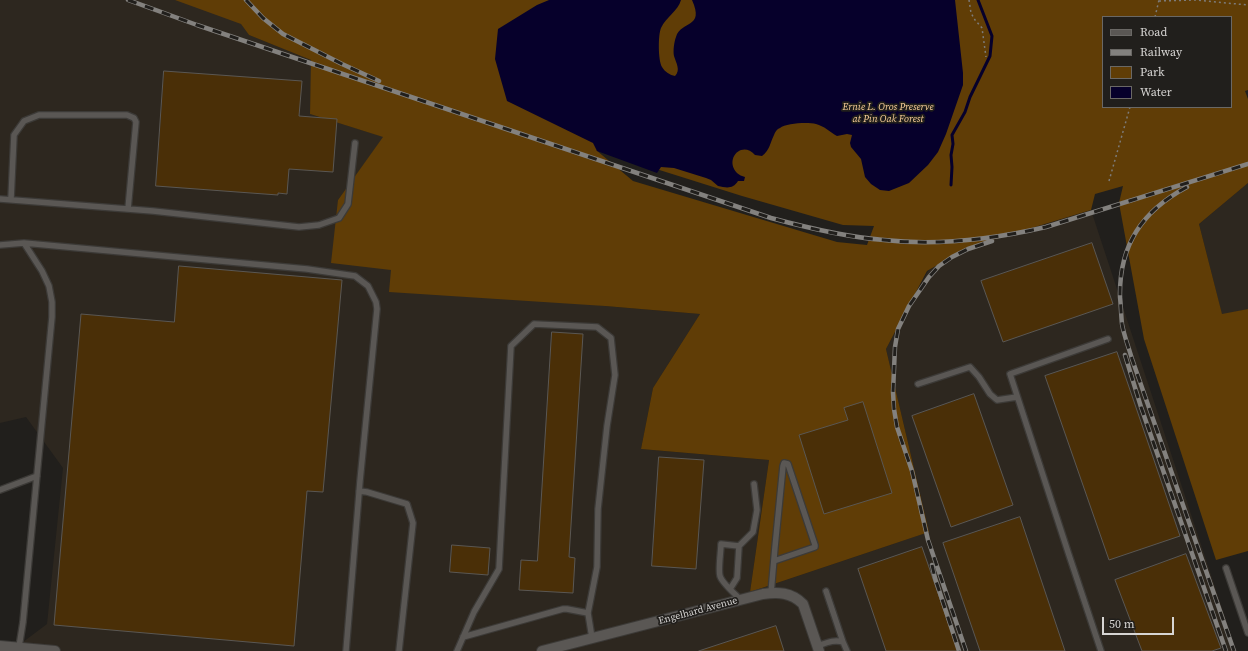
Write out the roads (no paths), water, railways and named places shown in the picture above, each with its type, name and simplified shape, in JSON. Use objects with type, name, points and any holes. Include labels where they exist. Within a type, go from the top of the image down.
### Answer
[{"type":"street","name":"Engelhard Avenue","points":[[542,651],[740,599],[779,592],[798,599],[803,604],[818,649]]},
{"type":"street","points":[[0,646],[55,651]]},
{"type":"lane","points":[[11,199],[14,135],[24,121],[38,115],[127,114],[134,118],[136,122],[128,209]]},
{"type":"lane","points":[[0,199],[128,209],[299,227],[318,225],[339,218],[348,204],[355,143]]},
{"type":"lane","points":[[19,648],[24,614],[52,317],[52,302],[49,286],[42,271],[24,243]]},
{"type":"lane","points":[[0,245],[24,243],[300,268],[355,276],[368,286],[376,302],[377,309],[359,491],[346,651]]},
{"type":"lane","points":[[457,651],[474,612],[499,569],[511,346],[534,324],[597,327],[611,338],[615,375],[607,426],[598,509],[597,567],[588,613],[592,638]]},
{"type":"lane","points":[[1102,651],[1068,555],[1010,374],[1108,339]]},
{"type":"lane","points":[[918,384],[970,367],[979,377],[990,394],[997,400],[1017,397]]},
{"type":"lane","points":[[771,593],[782,466],[786,463],[788,464],[815,547],[774,561]]},
{"type":"lane","points":[[0,490],[37,476]]},
{"type":"lane","points":[[730,589],[737,578],[739,546],[753,532],[757,510],[754,484]]},
{"type":"lane","points":[[359,491],[407,504],[413,523],[399,651]]},
{"type":"lane","points":[[739,546],[721,544],[720,576],[740,599]]},
{"type":"lane","points":[[1226,568],[1248,633]]},
{"type":"lane","points":[[826,591],[847,651]]},
{"type":"lane","points":[[463,637],[563,609],[588,613]]},
{"type":"lane","points":[[818,649],[831,641],[843,642]]},
{"type":"water","points":[[549,0],[681,0],[663,24],[659,36],[659,53],[662,67],[668,73],[675,76],[678,71],[678,66],[674,56],[675,41],[682,28],[691,23],[696,16],[692,0],[955,0],[963,85],[946,134],[938,152],[928,165],[909,183],[889,191],[880,190],[871,184],[865,177],[861,159],[851,147],[850,143],[852,135],[847,134],[837,136],[819,125],[803,123],[787,125],[778,129],[768,149],[762,156],[755,155],[750,151],[745,150],[740,150],[736,153],[732,162],[738,174],[745,177],[744,181],[738,181],[730,187],[721,187],[711,180],[674,168],[661,167],[657,173],[597,151],[593,143],[507,101],[495,59],[498,29],[537,5]]},
{"type":"waterway","points":[[951,185],[952,135],[965,112],[970,97],[990,56],[992,36],[978,0]]},
{"type":"railway","points":[[128,0],[197,25],[771,218],[813,229],[855,237],[904,242],[945,242],[1006,235],[1046,227],[1248,164]]},
{"type":"railway","points":[[246,0],[263,18],[283,34],[379,81]]},
{"type":"railway","points":[[1187,187],[1171,196],[1157,207],[1136,232],[1129,246],[1124,261],[1121,278],[1120,297],[1122,324],[1132,359],[1234,651]]},
{"type":"railway","points":[[966,651],[928,540],[912,471],[897,427],[893,392],[895,347],[898,329],[909,306],[929,277],[939,266],[968,249],[992,241]]},
{"type":"railway","points":[[1125,355],[1141,407],[1226,651]]},
{"type":"railway","points":[[932,565],[959,651]]},
{"type":"park label","name":"Ernie L. Oros Preserve at Pin Oak Forest","points":[[888,112]]}]
